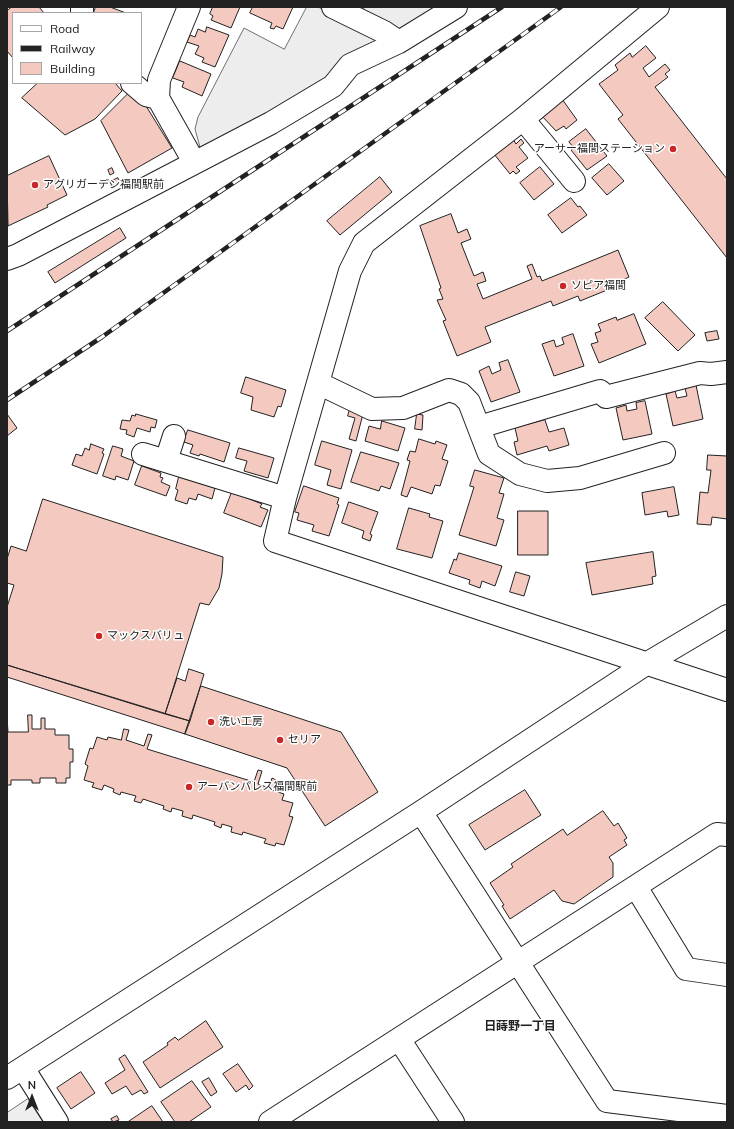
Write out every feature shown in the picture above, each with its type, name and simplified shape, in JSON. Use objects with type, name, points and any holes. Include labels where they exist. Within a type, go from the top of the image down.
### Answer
[{"type":"street","points":[[189,7],[159,80],[158,98],[194,162]]},
{"type":"street","points":[[333,7],[384,32],[399,42]]},
{"type":"street","points":[[7,259],[18,255],[270,123],[333,86],[350,65],[399,42],[456,7]]},
{"type":"street","points":[[658,7],[523,118],[364,243],[350,271],[285,498],[275,541],[727,690]]},
{"type":"street","points":[[133,84],[146,95],[158,98]]},
{"type":"street","points":[[523,118],[574,181]]},
{"type":"street","points":[[479,427],[600,391],[606,397],[700,373],[711,374],[727,372]]},
{"type":"street","points":[[318,383],[372,409],[403,408],[449,390],[461,394],[470,402],[489,454],[520,474],[547,481],[580,478],[664,452]]},
{"type":"street","points":[[166,461],[174,436]]},
{"type":"street","points":[[143,454],[285,498]]},
{"type":"street","points":[[57,1122],[15,1073],[421,812],[646,664],[727,616]]},
{"type":"street","points":[[421,812],[607,1101],[727,1116]]},
{"type":"street","points":[[280,1119],[399,1039],[717,834],[727,835]]},
{"type":"street","points":[[636,887],[686,969],[727,975]]},
{"type":"street","points":[[399,1039],[453,1122]]},
{"type":"shaded area","points":[[307,7],[318,7],[377,35],[378,46],[329,77],[201,151],[195,129],[198,117],[244,28],[284,49]]},
{"type":"shaded area","points":[[365,7],[441,7],[401,33],[362,13]]},
{"type":"shaded area","points":[[28,1099],[43,1122],[7,1122],[7,1113]]},
{"type":"building","points":[[12,7],[39,7],[43,12],[12,12],[12,57],[7,51],[7,11]]},
{"type":"building","points":[[96,7],[110,7],[123,12],[94,12]]},
{"type":"building","points":[[213,7],[240,7],[231,28],[211,20],[213,16],[210,14]]},
{"type":"building","points":[[253,7],[293,7],[283,29],[276,26],[274,29],[270,28],[272,23],[250,13]]},
{"type":"building","points":[[207,27],[229,35],[215,67],[202,62],[204,58],[195,54],[199,46],[187,42],[190,35],[195,37],[198,29],[205,32]]},
{"type":"building","name":"アーサー福間ステーション","points":[[646,46],[656,58],[643,68],[649,77],[665,64],[670,70],[665,74],[668,77],[655,87],[727,179],[727,258],[618,119],[623,115],[599,84],[618,70],[615,65],[630,53],[632,57]]},
{"type":"building","points":[[180,61],[211,74],[202,96],[182,87],[184,82],[173,78]]},
{"type":"building","points":[[37,84],[116,84],[122,91],[95,119],[65,135],[22,98]]},
{"type":"building","points":[[128,94],[146,106],[172,148],[128,173],[101,121]]},
{"type":"building","points":[[562,99],[577,120],[566,129],[564,126],[556,131],[541,115]]},
{"type":"building","points":[[586,129],[607,156],[587,170],[571,150],[574,148],[569,142]]},
{"type":"building","points":[[513,139],[516,144],[521,139],[524,143],[519,147],[528,158],[516,167],[520,171],[516,174],[513,171],[510,174],[494,154]]},
{"type":"building","name":"アグリガーデン福間駅前","points":[[49,156],[67,195],[47,205],[48,207],[8,226],[7,176]]},
{"type":"building","points":[[609,164],[624,181],[607,195],[592,178]]},
{"type":"building","points":[[540,167],[554,184],[534,200],[520,183]]},
{"type":"building","points":[[112,168],[114,173],[110,175],[108,170]]},
{"type":"building","points":[[380,177],[392,192],[340,235],[327,221]]},
{"type":"building","points":[[118,178],[120,182],[112,186],[110,182]]},
{"type":"building","points":[[571,198],[587,215],[562,233],[548,215]]},
{"type":"building","name":"ソピア福間","points":[[451,214],[458,233],[467,229],[471,239],[461,243],[474,276],[483,272],[486,281],[477,284],[483,299],[532,279],[527,266],[532,264],[537,277],[540,276],[542,281],[618,250],[629,277],[611,285],[612,288],[580,301],[578,296],[553,306],[551,301],[485,327],[491,342],[457,356],[443,321],[446,320],[437,300],[443,299],[439,289],[441,288],[420,226]]},
{"type":"building","points":[[120,228],[126,238],[55,283],[48,272]]},
{"type":"building","points":[[663,302],[695,335],[678,351],[645,318]]},
{"type":"building","points":[[634,314],[646,344],[599,363],[591,344],[598,342],[595,333],[601,331],[598,324],[616,317],[617,320]]},
{"type":"building","points":[[717,331],[719,339],[707,341],[705,333]]},
{"type":"building","points":[[573,334],[584,366],[554,376],[542,344],[554,340],[556,347],[564,344],[562,338]]},
{"type":"building","points":[[508,360],[520,392],[491,402],[479,371],[489,366],[492,374],[501,370],[499,363]]},
{"type":"building","points":[[246,377],[286,390],[281,407],[278,406],[274,417],[251,410],[253,397],[241,393]]},
{"type":"building","points":[[696,385],[703,419],[673,426],[666,394],[675,391],[677,398],[687,396],[685,388]]},
{"type":"building","points":[[645,401],[652,434],[623,440],[616,408],[626,405],[627,411],[637,409],[636,403]]},
{"type":"building","points":[[350,409],[363,414],[356,441],[349,439],[355,418],[348,416]]},
{"type":"building","points":[[7,414],[17,428],[7,436]]},
{"type":"building","points":[[136,414],[157,420],[155,428],[151,427],[150,432],[137,428],[134,437],[126,434],[127,430],[120,429],[122,420],[130,421],[132,415],[135,416]]},
{"type":"building","points":[[417,414],[423,415],[422,430],[415,429]]},
{"type":"building","points":[[545,420],[549,432],[564,428],[569,445],[549,451],[547,446],[517,455],[514,442],[518,441],[515,428]]},
{"type":"building","points":[[382,421],[405,428],[398,451],[365,441],[369,426],[380,429]]},
{"type":"building","points":[[188,430],[230,443],[224,462],[200,454],[199,456],[190,453],[193,445],[184,442]]},
{"type":"building","points":[[419,439],[435,444],[436,441],[447,445],[442,459],[448,461],[440,486],[435,485],[432,494],[411,487],[407,497],[401,495],[410,461],[407,460],[410,451],[415,452]]},
{"type":"building","points":[[322,441],[352,450],[341,489],[327,485],[331,470],[315,465]]},
{"type":"building","points":[[91,444],[104,449],[102,453],[104,454],[97,474],[72,465],[76,454],[82,456],[85,448],[89,450]]},
{"type":"building","points":[[113,446],[123,449],[121,456],[134,461],[128,480],[116,476],[115,480],[103,476]]},
{"type":"building","points":[[239,448],[274,458],[268,478],[244,471],[247,461],[236,458]]},
{"type":"building","points":[[361,452],[399,463],[390,489],[381,486],[379,491],[351,482]]},
{"type":"building","points":[[708,455],[727,456],[727,519],[712,517],[711,525],[697,524],[700,492],[708,493],[711,470],[707,470]]},
{"type":"building","points":[[142,466],[161,473],[160,477],[163,478],[161,482],[170,486],[166,496],[135,485]]},
{"type":"building","points":[[475,470],[504,478],[499,493],[504,494],[497,518],[504,520],[496,546],[459,535],[474,487],[470,486]]},
{"type":"building","points":[[179,477],[215,488],[212,499],[198,494],[196,500],[189,498],[187,504],[175,500],[178,490],[176,489]]},
{"type":"building","points":[[304,486],[339,498],[337,504],[339,505],[329,536],[312,531],[314,525],[297,520],[299,513],[295,512]]},
{"type":"building","points":[[674,487],[679,515],[668,517],[667,511],[645,515],[642,493]]},
{"type":"building","points":[[232,492],[262,504],[260,507],[268,510],[261,527],[224,513]]},
{"type":"building","name":"マックスバリュ","points":[[43,499],[223,557],[219,588],[209,605],[200,603],[165,714],[7,665],[7,607],[14,585],[7,583],[7,559],[11,546],[26,551]]},
{"type":"building","points":[[349,502],[378,512],[370,534],[372,535],[370,541],[362,538],[364,531],[342,523]]},
{"type":"building","points":[[409,508],[430,514],[429,517],[443,521],[432,558],[397,549]]},
{"type":"building","points":[[518,511],[548,511],[548,555],[518,555]]},
{"type":"building","points":[[653,552],[656,576],[652,577],[653,584],[592,595],[586,563]]},
{"type":"building","points":[[459,553],[502,566],[495,586],[482,581],[480,588],[469,584],[470,580],[449,573],[454,559],[456,560]]},
{"type":"building","points":[[516,572],[530,576],[524,596],[510,592]]},
{"type":"building","points":[[7,665],[190,721],[185,734],[7,677]]},
{"type":"building","points":[[189,669],[204,674],[190,721],[165,714],[177,678],[185,681]]},
{"type":"building","points":[[201,686],[341,732],[378,792],[325,826],[287,768],[185,734]]},
{"type":"building","points":[[28,715],[32,715],[32,729],[41,729],[41,718],[45,718],[45,729],[55,729],[55,735],[69,735],[69,749],[73,749],[73,762],[70,762],[70,778],[66,778],[66,783],[56,783],[56,778],[40,778],[40,783],[32,783],[32,780],[11,780],[11,785],[7,785],[7,718],[8,732],[28,732]]},
{"type":"building","name":"アーバンパレス福間駅前","points":[[124,729],[129,730],[126,740],[144,746],[148,734],[152,735],[147,749],[254,782],[258,770],[262,771],[258,784],[269,788],[272,778],[276,780],[272,790],[284,794],[282,800],[293,803],[289,816],[293,817],[284,845],[276,843],[275,846],[264,843],[266,839],[243,832],[242,835],[231,832],[232,827],[222,824],[221,828],[214,825],[215,822],[193,815],[192,819],[182,816],[183,811],[172,808],[171,812],[163,809],[164,806],[143,799],[141,803],[134,801],[136,796],[121,792],[120,795],[113,792],[114,789],[104,785],[102,790],[92,787],[94,783],[84,780],[88,766],[85,764],[90,748],[93,749],[97,737],[107,740],[108,737],[121,740]]},
{"type":"building","points":[[525,790],[541,815],[485,850],[469,825]]},
{"type":"building","points":[[603,811],[614,826],[618,823],[627,838],[624,840],[627,845],[609,857],[613,863],[613,877],[574,904],[562,901],[554,890],[510,919],[502,906],[504,905],[490,883],[513,867],[511,864],[563,829],[567,835]]},
{"type":"building","points":[[206,1021],[223,1047],[160,1088],[143,1062],[168,1045],[167,1043],[175,1037],[178,1040]]},
{"type":"building","points":[[125,1055],[148,1092],[144,1094],[141,1090],[132,1095],[126,1086],[112,1094],[105,1083],[125,1070],[119,1059]]},
{"type":"building","points":[[238,1064],[253,1086],[249,1090],[246,1085],[236,1092],[223,1074]]},
{"type":"building","points":[[81,1072],[95,1093],[71,1109],[57,1088]]},
{"type":"building","points":[[209,1078],[217,1092],[211,1096],[202,1082]]},
{"type":"building","points":[[192,1081],[211,1107],[189,1122],[175,1122],[161,1102]]},
{"type":"building","points":[[152,1106],[163,1122],[128,1122]]},
{"type":"building","points":[[117,1116],[119,1120],[113,1122],[111,1119]]},
{"type":"railway","points":[[7,331],[502,7]]},
{"type":"railway","points":[[7,400],[102,337],[561,7]]},
{"type":"place","name":"アーサー福間ステーション","points":[[673,149]]},
{"type":"place","name":"アグリガーデン福間駅前","points":[[35,185]]},
{"type":"place","name":"ソピア福間","points":[[563,286]]},
{"type":"place","name":"マックスバリュ","points":[[99,636]]},
{"type":"place","name":"洗い工房","points":[[211,722]]},
{"type":"place","name":"セリア","points":[[280,740]]},
{"type":"place","name":"アーバンパレス福間駅前","points":[[189,787]]},
{"type":"district","name":"日蒔野一丁目","points":[[520,1026]]}]
